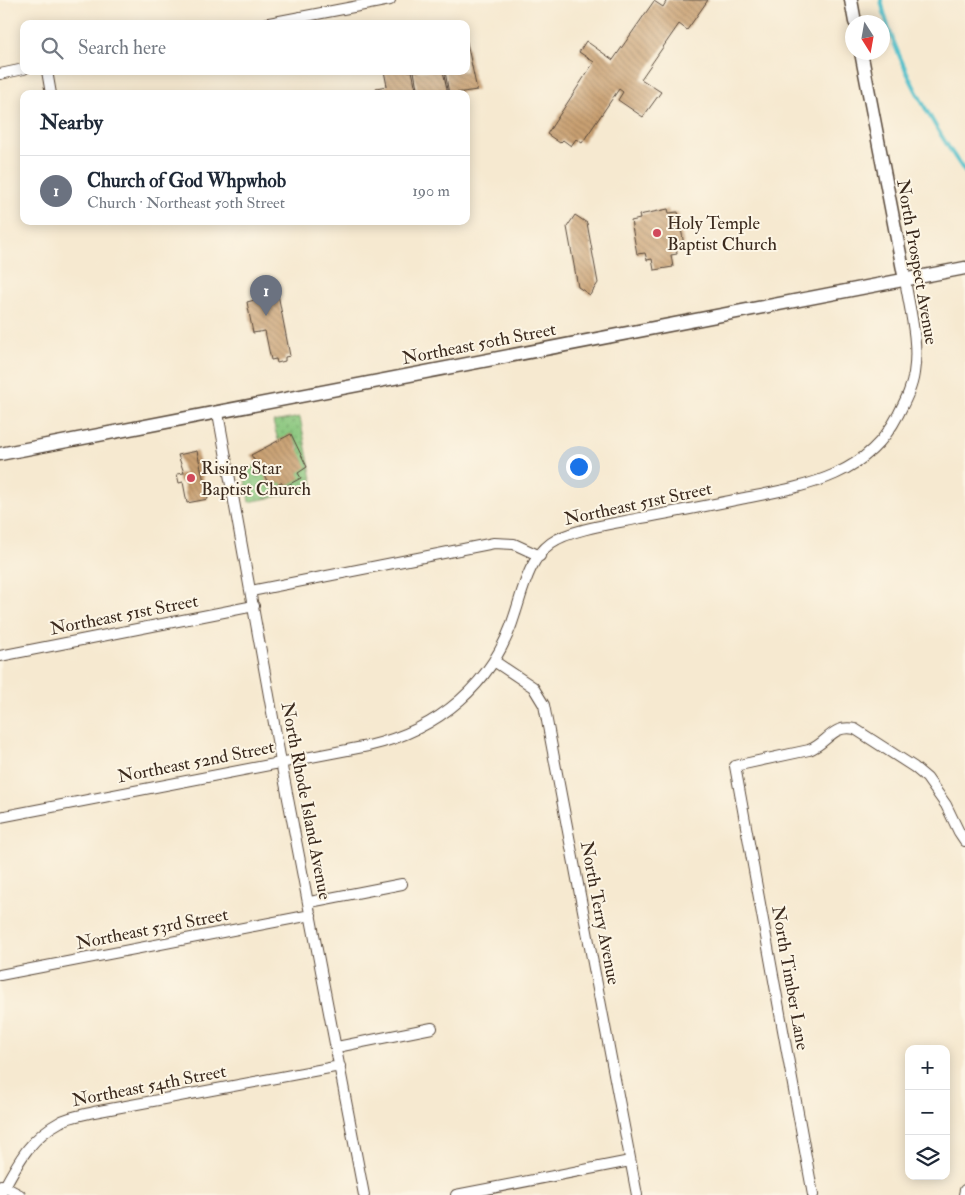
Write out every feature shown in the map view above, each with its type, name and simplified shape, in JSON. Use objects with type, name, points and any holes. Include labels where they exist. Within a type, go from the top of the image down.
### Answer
[{"type":"street","points":[[285,20],[390,0]]},
{"type":"street","points":[[851,0],[854,15]]},
{"type":"street","name":"North Prospect Avenue","points":[[859,461],[876,448],[890,431],[909,393],[914,373],[915,340],[863,60]]},
{"type":"street","points":[[0,74],[20,70]]},
{"type":"street","points":[[48,75],[50,90]]},
{"type":"street","name":"Northeast 50th Street","points":[[0,454],[965,268]]},
{"type":"street","name":"North Rhode Island Avenue","points":[[218,413],[281,762],[310,902],[364,1195]]},
{"type":"street","name":"Northeast 51st Street","points":[[540,556],[550,544],[559,538],[584,531],[804,486],[839,473],[859,461]]},
{"type":"street","points":[[251,591],[494,543],[514,544],[540,556]]},
{"type":"street","name":"Northeast 52nd Street","points":[[0,817],[368,746],[407,734],[444,714],[465,697],[494,661],[512,623],[526,577],[540,556]]},
{"type":"street","name":"Northeast 51st Street","points":[[0,656],[254,606]]},
{"type":"street","name":"North Terry Avenue","points":[[494,661],[533,686],[544,705],[637,1195]]},
{"type":"street","name":"North Timber Lane","points":[[813,1195],[735,766],[818,747],[835,731],[842,728],[848,727],[861,731],[927,778],[946,804],[958,832],[965,841]]},
{"type":"street","points":[[310,902],[402,884]]},
{"type":"street","name":"Northeast 53rd Street","points":[[0,975],[311,915]]},
{"type":"street","points":[[337,1047],[432,1028]]},
{"type":"street","name":"Northeast 54th Street","points":[[2,1189],[18,1160],[36,1138],[62,1121],[94,1112],[340,1066]]},
{"type":"street","points":[[456,1195],[630,1161]]},
{"type":"street","points":[[2,1189],[20,1195]]},
{"type":"street","points":[[964,1195],[965,1190]]},
{"type":"green space","points":[[300,417],[314,489],[249,502],[244,473],[259,463],[271,488],[281,482],[284,487],[300,478],[298,473],[298,451],[300,449],[291,434],[278,440],[273,422]]},
{"type":"building","points":[[667,0],[708,0],[687,30],[679,24],[641,79],[661,92],[643,117],[618,100],[623,92],[619,89],[582,143],[576,139],[571,146],[563,140],[560,143],[547,134],[594,62],[579,52],[586,41],[613,60],[654,1],[663,7]]},
{"type":"building","points":[[470,57],[477,90],[448,90],[446,75],[470,75]]},
{"type":"building","points":[[385,75],[413,75],[416,90],[376,90],[376,88],[387,86]]},
{"type":"building","points":[[415,75],[444,75],[447,90],[417,90]]},
{"type":"building","name":"Holy Temple Baptist Church","points":[[668,209],[669,213],[678,212],[684,245],[676,247],[677,254],[671,255],[673,267],[654,270],[652,259],[647,260],[645,253],[637,254],[631,221],[640,219],[639,215]]},
{"type":"building","points":[[575,215],[587,223],[598,283],[590,295],[578,287],[567,227]]},
{"type":"building","points":[[278,294],[290,356],[285,357],[285,361],[277,363],[276,359],[271,360],[265,331],[253,333],[247,302]]},
{"type":"building","points":[[291,434],[307,467],[298,473],[301,478],[284,487],[281,482],[270,488],[259,463],[257,464],[251,455]]},
{"type":"building","name":"Rising Star Baptist Church","points":[[197,451],[208,499],[187,503],[183,482],[179,483],[177,474],[184,473],[178,455]]},
{"type":"waterway","points":[[881,0],[894,43],[915,89],[927,112],[965,172]]},
{"type":"place","name":"Holy Temple Baptist Church","points":[[657,233]]},
{"type":"place","name":"Church of God Whpwhob","points":[[266,316]]},
{"type":"place","name":"Rising Star Baptist Church","points":[[191,478]]}]
